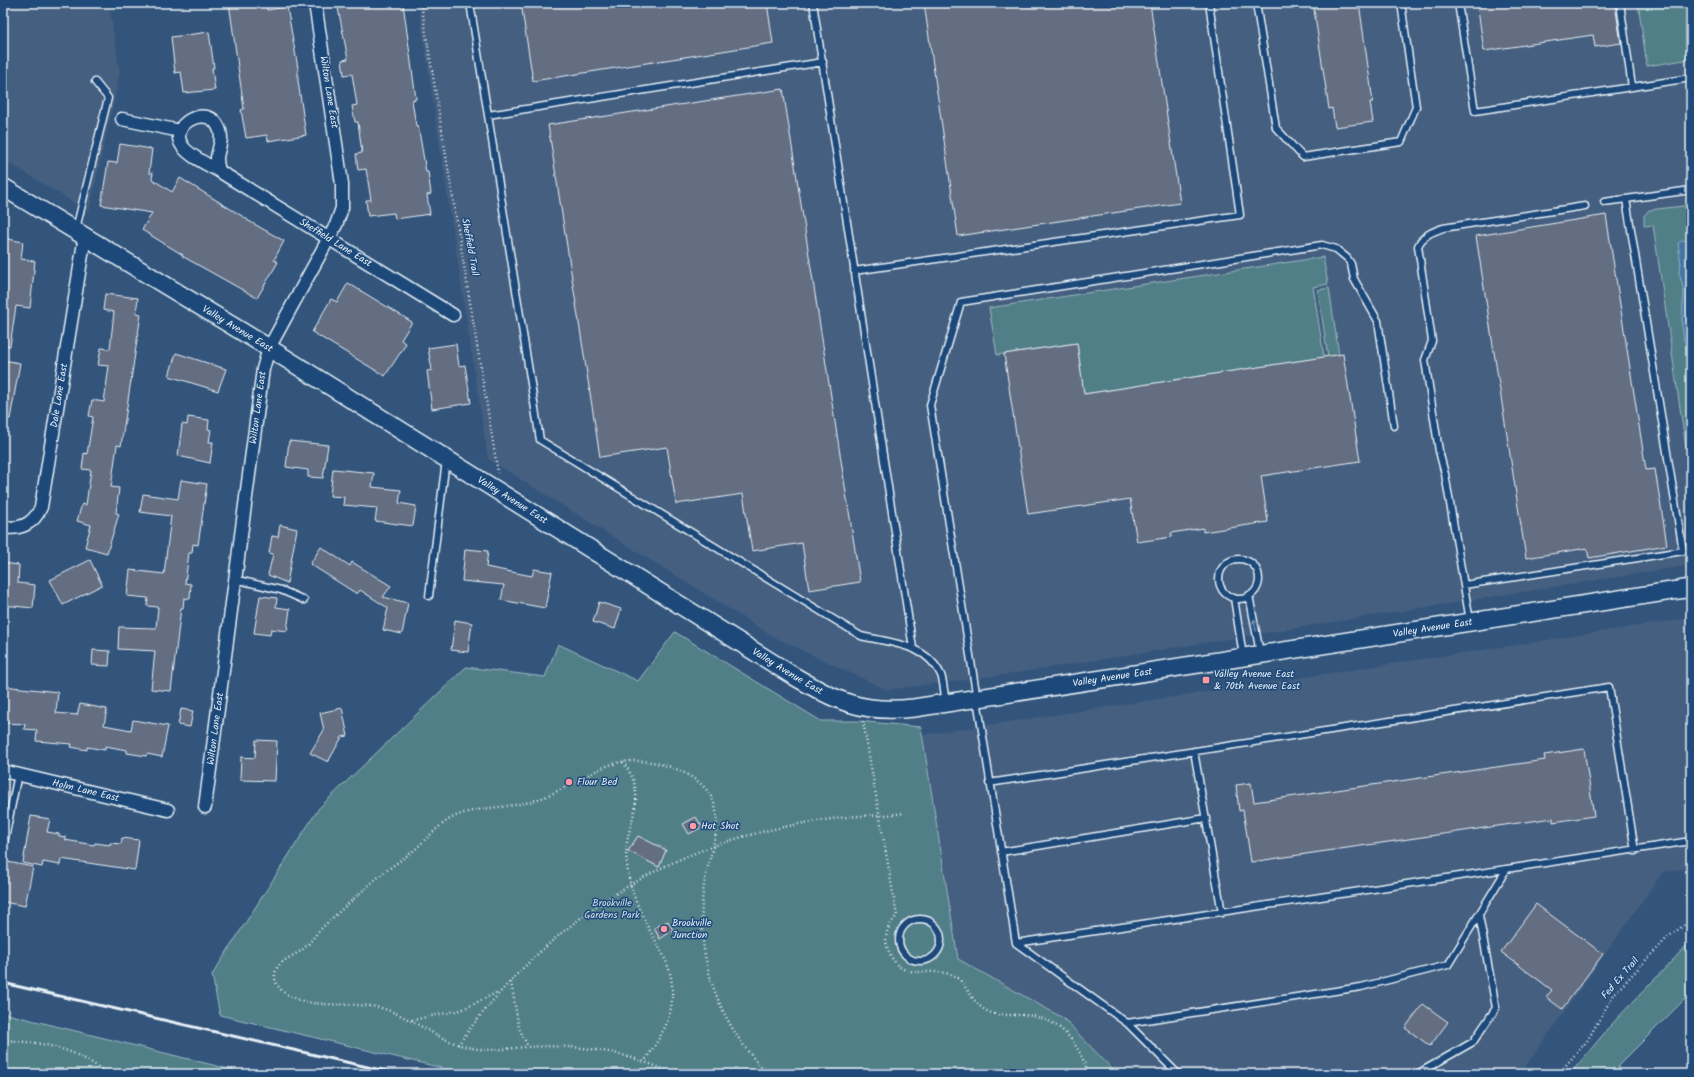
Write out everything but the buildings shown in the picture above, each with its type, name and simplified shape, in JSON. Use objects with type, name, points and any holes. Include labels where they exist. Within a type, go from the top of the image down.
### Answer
[{"type":"main road","name":"Valley Avenue East","points":[[3,187],[269,348],[792,675],[848,704],[864,708],[898,710],[946,702],[976,699],[1691,588]]},
{"type":"street","name":"Wilton Lane East","points":[[205,807],[260,386],[269,348],[340,218],[343,195],[315,3]]},
{"type":"street","points":[[122,119],[180,131],[186,122],[196,117],[209,118],[216,123],[221,136],[217,158],[219,171]]},
{"type":"street","name":"Sheffield Lane East","points":[[180,131],[180,141],[184,148],[452,315]]},
{"type":"street","name":"Dale Lane East","points":[[3,527],[15,528],[29,524],[36,517],[41,507],[80,233]]},
{"type":"street","name":"Holm Lane East","points":[[3,771],[168,810]]},
{"type":"lane","points":[[470,3],[540,440],[861,636],[913,648],[931,659],[941,676],[946,702]]},
{"type":"lane","points":[[813,3],[913,648]]},
{"type":"lane","points":[[854,271],[1240,215],[1209,3]]},
{"type":"lane","points":[[1256,3],[1276,128],[1303,157],[1401,142],[1416,107],[1401,3]]},
{"type":"lane","points":[[1458,3],[1475,110],[1691,78]]},
{"type":"lane","points":[[1620,3],[1632,87]]},
{"type":"lane","points":[[488,115],[823,62]]},
{"type":"lane","points":[[80,233],[108,98],[95,82]]},
{"type":"lane","points":[[1604,202],[1691,190]]},
{"type":"lane","points":[[1464,585],[1683,551],[1626,199]]},
{"type":"lane","points":[[1470,622],[1445,474],[1439,451],[1425,360],[1432,342],[1418,246],[1421,239],[1428,234],[1443,228],[1585,206]]},
{"type":"lane","points":[[1178,1074],[1127,1023],[1016,943],[989,782],[930,405],[961,302],[1322,245],[1343,254],[1347,258],[1351,264],[1354,279],[1378,321],[1394,426]]},
{"type":"lane","points":[[429,596],[434,572],[446,459]]},
{"type":"lane","points":[[1232,560],[1245,560],[1255,567],[1259,579],[1254,591],[1249,595],[1234,598],[1224,591],[1219,579],[1222,567],[1232,560]]},
{"type":"lane","points":[[234,579],[282,590],[304,600]]},
{"type":"lane","points":[[1249,595],[1260,655]]},
{"type":"lane","points":[[1234,598],[1243,657]]},
{"type":"lane","points":[[989,782],[1609,687],[1635,851]]},
{"type":"lane","points":[[1194,751],[1222,913]]},
{"type":"lane","points":[[3,848],[18,774]]},
{"type":"lane","points":[[1001,852],[1206,818]]},
{"type":"lane","points":[[1016,943],[1691,842]]},
{"type":"lane","points":[[1127,1023],[1361,986],[1448,965],[1506,870]]},
{"type":"lane","points":[[1417,1074],[1473,1042],[1496,1008],[1479,916]]},
{"type":"lane","points":[[911,920],[925,920],[937,927],[940,934],[940,947],[937,954],[926,961],[912,960],[905,957],[898,944],[900,930],[911,920]]},
{"type":"path","name":"Sheffield Trail","points":[[421,3],[502,493]]},
{"type":"path","points":[[864,708],[863,722],[897,916],[888,928],[886,935],[886,946],[895,964],[913,972],[944,971],[957,977],[968,994],[987,1011],[1001,1015],[1032,1015],[1062,1030],[1076,1044],[1084,1058],[1088,1074]]},
{"type":"path","points":[[623,762],[630,772],[637,795],[636,809],[628,832],[626,847],[626,858],[631,885],[641,912],[667,960],[672,985],[672,998],[666,1027],[644,1062]]},
{"type":"path","points":[[673,1074],[644,1062],[618,1054],[590,1048],[566,1046],[528,1047],[489,1051],[458,1045],[411,1020],[380,1008],[360,1004],[317,1003],[294,998],[284,993],[276,985],[276,970],[286,959],[304,948],[316,934],[369,884],[453,818],[490,808],[530,802],[572,785],[605,767],[623,762],[645,762],[664,765],[686,774],[704,786],[716,807],[717,830],[705,881],[702,912],[703,944],[710,977],[728,1022],[756,1062],[768,1074]]},
{"type":"path","points":[[458,1045],[500,991],[522,968],[561,933],[591,910],[660,869],[713,847],[746,836],[823,820],[904,813]]},
{"type":"path","name":"Fed Ex Trail","points":[[1558,1074],[1587,1041],[1614,994],[1668,937],[1691,920]]},
{"type":"path","points":[[510,981],[519,1028],[528,1047]]},
{"type":"path","points":[[411,1020],[461,1010],[500,991]]},
{"type":"path","points":[[3,1040],[54,1045],[93,1062],[108,1074]]},
{"type":"shaded area","points":[[3,3],[109,3],[120,73],[89,212],[3,159]]},
{"type":"shaded area","points":[[418,3],[1691,3],[1691,565],[1009,674],[887,690],[776,638],[488,459]]},
{"type":"shaded area","points":[[1683,240],[1688,241],[1691,252],[1691,356],[1684,340],[1682,323],[1684,290],[1679,272],[1681,264],[1678,243]]},
{"type":"shaded area","points":[[1691,618],[1691,868],[1663,872],[1520,1074],[1117,1074],[1063,1018],[958,959],[923,735]]},
{"type":"green space","points":[[1638,3],[1691,3],[1691,59],[1647,66]]},
{"type":"green space","points":[[1691,205],[1691,252],[1678,243],[1681,264],[1679,272],[1684,290],[1682,323],[1684,340],[1691,356],[1691,482],[1653,225],[1644,226],[1644,216],[1649,210]]},
{"type":"green space","points":[[1323,257],[1328,284],[1313,287],[1324,357],[1084,394],[1077,343],[997,355],[989,308]]},
{"type":"green space","points":[[1329,288],[1339,355],[1328,357],[1318,290]]},
{"type":"green space","name":"Brookville Gardens Park","points":[[675,632],[821,721],[858,721],[921,727],[958,959],[1063,1018],[1117,1074],[467,1074],[220,1015],[212,975],[319,808],[466,667],[545,677],[558,644],[638,681]]},
{"type":"green space","points":[[1691,941],[1691,993],[1618,1066],[1619,1074],[1570,1074],[1612,1024]]},
{"type":"green space","points":[[3,1013],[249,1074],[3,1074]]},
{"type":"railway","points":[[3,983],[398,1074]]},
{"type":"place","name":"Valley Avenue East & 70th Avenue East","points":[[1206,680]]},
{"type":"place","name":"Flour Bed","points":[[569,782]]},
{"type":"place","name":"Hot Shot","points":[[693,826]]},
{"type":"place","name":"Brookville Junction","points":[[664,929]]}]
